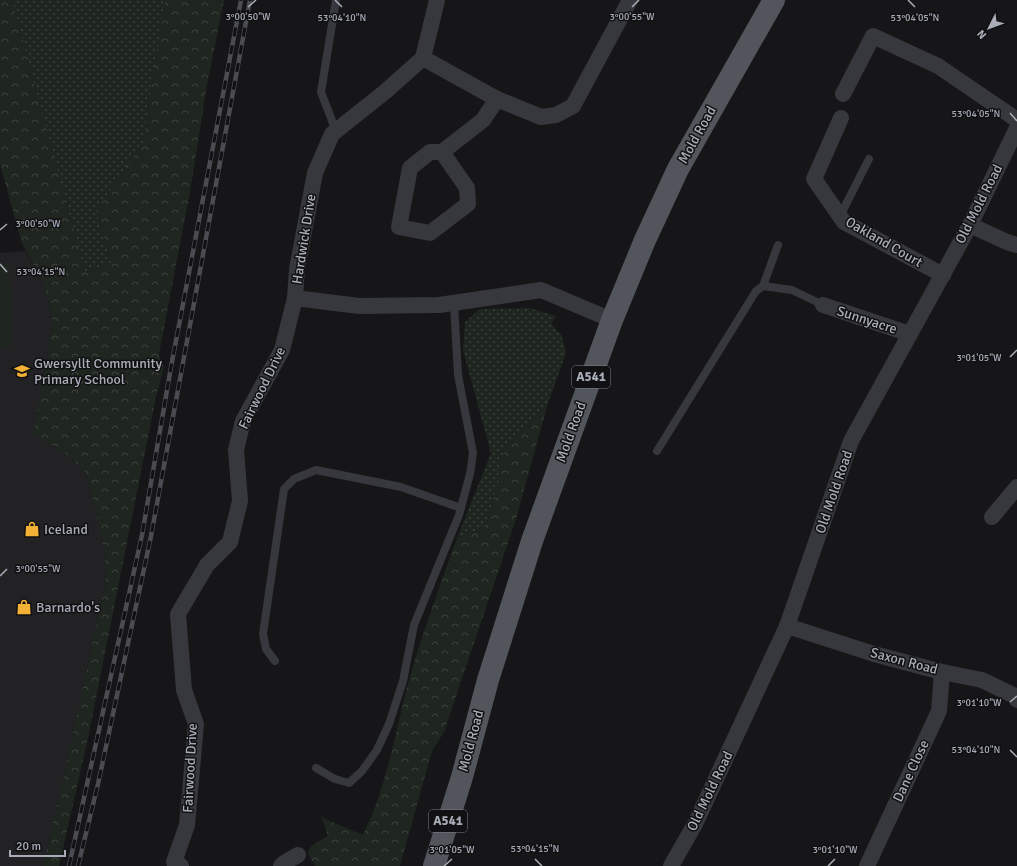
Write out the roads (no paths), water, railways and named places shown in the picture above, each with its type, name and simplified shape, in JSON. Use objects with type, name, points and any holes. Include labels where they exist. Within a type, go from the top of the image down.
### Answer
[{"type":"main road","name":"Mold Road","points":[[434,866],[462,777],[488,680],[532,541],[612,320],[645,240],[678,169],[774,0]]},
{"type":"street","points":[[437,0],[423,58],[497,100],[541,117],[556,115],[573,106],[630,0]]},
{"type":"street","points":[[843,94],[873,36],[938,66],[1017,120]]},
{"type":"street","name":"Hardwick Drive","points":[[423,58],[332,134],[315,174],[296,269],[295,298],[359,306],[438,305],[542,290],[612,320]]},
{"type":"street","points":[[442,152],[467,188],[468,204],[430,233],[399,227],[410,168],[430,152],[442,152],[483,120],[497,100]]},
{"type":"street","name":"Oakland Court","points":[[841,118],[814,179],[844,222],[943,275]]},
{"type":"street","name":"Old Mold Road","points":[[671,866],[695,824],[787,626],[851,441],[970,225],[1017,128]]},
{"type":"street","points":[[970,225],[1017,245]]},
{"type":"street","name":"Fairwood Drive","points":[[175,865],[187,825],[196,724],[184,690],[178,614],[207,565],[230,542],[240,501],[236,450],[244,422],[282,350],[295,298]]},
{"type":"street","name":"Sunnyacre","points":[[823,305],[910,334]]},
{"type":"street","points":[[992,517],[1017,487]]},
{"type":"street","name":"Saxon Road","points":[[787,626],[874,654],[942,672],[982,680],[1016,696]]},
{"type":"street","name":"Dane Close","points":[[867,866],[939,711],[942,672]]},
{"type":"street","points":[[281,866],[284,862],[298,855]]},
{"type":"lane","points":[[336,0],[321,92],[336,131]]},
{"type":"lane","points":[[840,216],[869,159]]},
{"type":"lane","points":[[657,451],[740,315],[756,291],[763,286],[778,245]]},
{"type":"lane","points":[[763,286],[792,290],[823,305]]},
{"type":"lane","points":[[316,768],[335,779],[349,783],[362,771],[377,750],[398,697],[414,625],[461,508],[470,474],[473,454],[458,375],[454,302]]},
{"type":"lane","points":[[275,661],[266,649],[263,634],[284,489],[294,479],[316,470],[401,487],[461,508]]},
{"type":"railway","points":[[69,866],[142,535],[171,367],[241,0]]},
{"type":"railway","points":[[78,866],[98,784],[151,536],[250,0]]},
{"type":"place","name":"Gwersyllt Community Primary School","points":[[22,371]]},
{"type":"place","name":"Iceland","points":[[32,529]]},
{"type":"place","name":"Barnardo's","points":[[24,607]]}]
